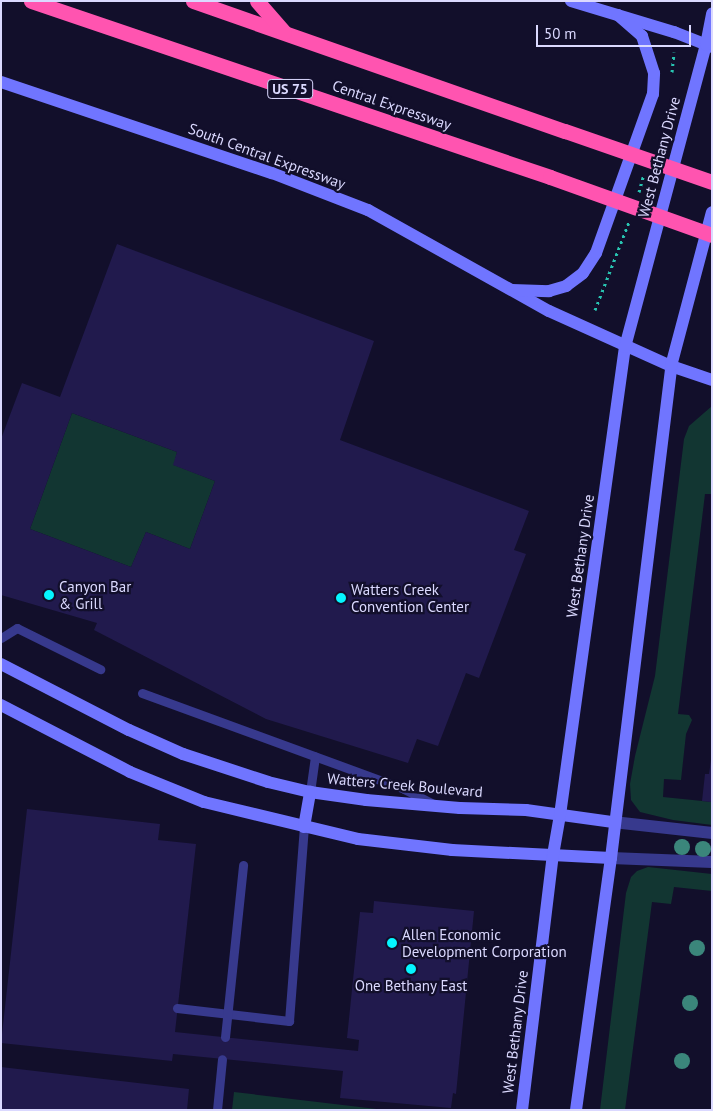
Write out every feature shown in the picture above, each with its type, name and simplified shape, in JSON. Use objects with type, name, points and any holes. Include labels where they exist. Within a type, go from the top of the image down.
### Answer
[{"type":"highway","name":"Central Expressway","points":[[31,1],[712,235]]},
{"type":"highway","points":[[193,1],[712,182]]},
{"type":"highway","points":[[257,1],[285,33]]},
{"type":"main road","points":[[571,1],[709,46]]},
{"type":"main road","name":"West Bethany Drive","points":[[522,1110],[553,855],[625,347],[709,46],[712,14]]},
{"type":"main road","points":[[510,290],[549,291],[566,286],[583,273],[596,253],[653,94],[654,73],[642,36],[618,15]]},
{"type":"main road","name":"South Central Expressway","points":[[1,82],[272,173],[368,210],[510,290],[625,347],[671,366]]},
{"type":"main road","points":[[576,1110],[611,858],[671,366],[712,212]]},
{"type":"main road","points":[[671,366],[712,380]]},
{"type":"main road","name":"Watters Creek Boulevard","points":[[1,664],[129,730],[183,754],[268,782],[310,792],[366,800],[526,810],[614,822]]},
{"type":"main road","points":[[1,704],[130,772],[204,802],[358,839],[452,850],[611,858]]},
{"type":"main road","points":[[304,827],[310,792]]},
{"type":"street","name":"Watters Creek Boulevard","points":[[614,822],[712,834]]},
{"type":"street","points":[[611,858],[712,862]]},
{"type":"lane","points":[[1,638],[17,628],[100,669]]},
{"type":"lane","points":[[142,693],[404,789],[438,806]]},
{"type":"lane","points":[[310,792],[315,756]]},
{"type":"lane","points":[[177,1008],[289,1021],[304,827]]},
{"type":"lane","points":[[225,1037],[242,865]]},
{"type":"lane","points":[[217,1110],[222,1059]]},
{"type":"green space","points":[[712,406],[712,494],[705,494],[678,714],[689,715],[692,720],[686,734],[681,780],[664,779],[663,797],[712,802],[712,825],[673,820],[640,812],[631,800],[630,784],[655,676],[684,439],[689,426]]},
{"type":"green space","points":[[72,413],[177,452],[174,465],[215,481],[190,549],[146,532],[131,567],[30,529]]},
{"type":"green space","points":[[648,867],[712,874],[712,891],[674,887],[671,904],[652,902],[625,1110],[600,1110],[626,893],[631,877],[637,871]]},
{"type":"green space","points":[[234,1092],[385,1110],[232,1110]]},
{"type":"building","points":[[117,244],[374,341],[340,440],[529,511],[514,550],[526,554],[479,678],[466,673],[438,746],[417,739],[408,763],[266,719],[94,630],[97,623],[1,595],[1,439],[22,383],[60,397]],"holes":[[[72,413],[177,452],[173,465],[215,481],[190,549],[146,532],[131,567],[30,529]]]},
{"type":"building","points":[[711,760],[712,802],[702,801],[705,774],[709,774]]},
{"type":"building","points":[[27,809],[160,824],[158,840],[196,844],[175,1032],[358,1051],[359,1040],[347,1038],[360,912],[373,913],[374,901],[474,911],[456,1094],[453,1093],[451,1108],[340,1098],[343,1071],[173,1054],[172,1061],[1,1043]]},
{"type":"building","points":[[1,1067],[189,1089],[187,1110],[1,1110]]},
{"type":"place","name":"Canyon Bar & Grill","points":[[49,595]]},
{"type":"place","name":"Watters Creek Convention Center","points":[[341,598]]},
{"type":"place","name":"Allen Economic Development Corporation","points":[[392,943]]},
{"type":"place","name":"One Bethany East","points":[[411,969]]}]
